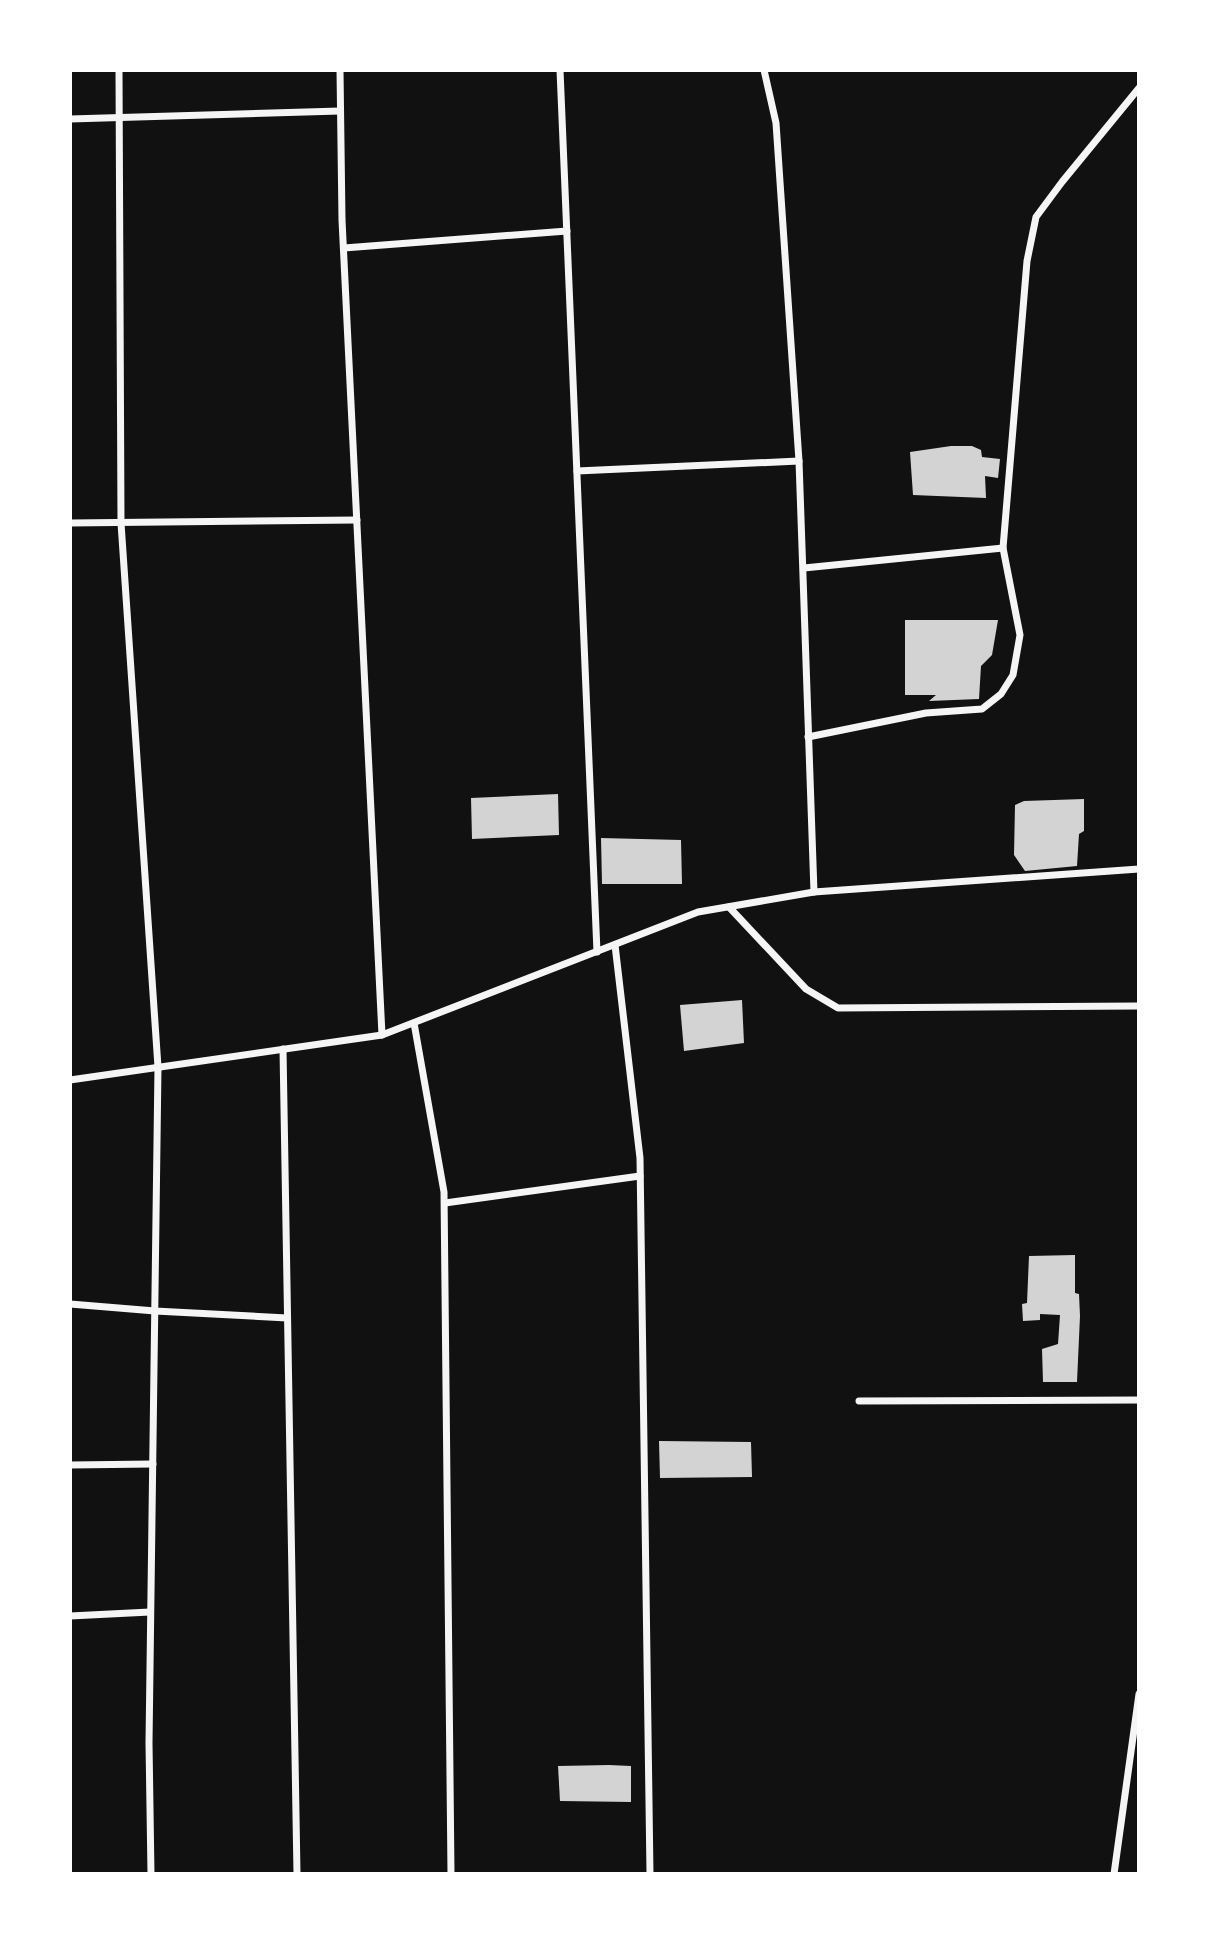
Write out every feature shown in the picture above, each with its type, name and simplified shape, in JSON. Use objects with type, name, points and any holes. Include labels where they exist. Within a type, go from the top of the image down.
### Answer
[{"type":"street","points":[[119,70],[121,523],[158,1067],[150,1612],[151,1874]]},
{"type":"street","points":[[340,70],[344,248],[382,1035]]},
{"type":"street","points":[[560,70],[597,952]]},
{"type":"street","points":[[764,70],[776,123],[799,461],[814,892]]},
{"type":"street","points":[[808,737],[926,713],[982,709],[1001,694],[1013,675],[1020,635],[1003,548],[1027,261],[1037,218],[1062,182],[1139,88]]},
{"type":"street","points":[[70,119],[340,111]]},
{"type":"street","points":[[344,248],[567,231]]},
{"type":"street","points":[[577,471],[799,461]]},
{"type":"street","points":[[70,523],[357,520]]},
{"type":"street","points":[[804,568],[1003,548]]},
{"type":"street","points":[[70,1080],[382,1035],[698,912],[814,892],[1139,869]]},
{"type":"street","points":[[729,907],[806,989],[838,1008],[1139,1006]]},
{"type":"street","points":[[615,945],[640,1176],[650,1874]]},
{"type":"street","points":[[414,1023],[445,1203],[451,1874]]},
{"type":"street","points":[[283,1049],[297,1874]]},
{"type":"street","points":[[445,1203],[640,1176]]},
{"type":"street","points":[[70,1304],[287,1318]]},
{"type":"street","points":[[859,1401],[1139,1400]]},
{"type":"street","points":[[70,1465],[153,1464]]},
{"type":"street","points":[[70,1616],[150,1612]]},
{"type":"street","points":[[1114,1874],[1139,1694]]},
{"type":"building","points":[[972,446],[981,450],[982,457],[1000,459],[998,478],[985,476],[986,498],[913,495],[910,452]]},
{"type":"building","points":[[905,620],[998,620],[992,655],[981,666],[979,699],[929,701],[936,695],[905,695]]},
{"type":"building","points":[[558,794],[559,835],[472,839],[471,798]]},
{"type":"building","points":[[1084,799],[1084,831],[1079,834],[1077,866],[1025,871],[1014,855],[1015,805],[1024,801]]},
{"type":"building","points":[[601,838],[681,840],[682,884],[602,884]]},
{"type":"building","points":[[742,1000],[744,1043],[684,1051],[680,1005]]},
{"type":"building","points":[[1075,1255],[1075,1293],[1079,1294],[1080,1316],[1077,1382],[1043,1382],[1042,1349],[1058,1344],[1060,1315],[1040,1314],[1040,1320],[1023,1321],[1022,1304],[1027,1303],[1029,1256]]},
{"type":"building","points":[[659,1441],[751,1442],[752,1477],[660,1478]]},
{"type":"building","points":[[558,1766],[631,1766],[631,1802],[560,1801]]}]
